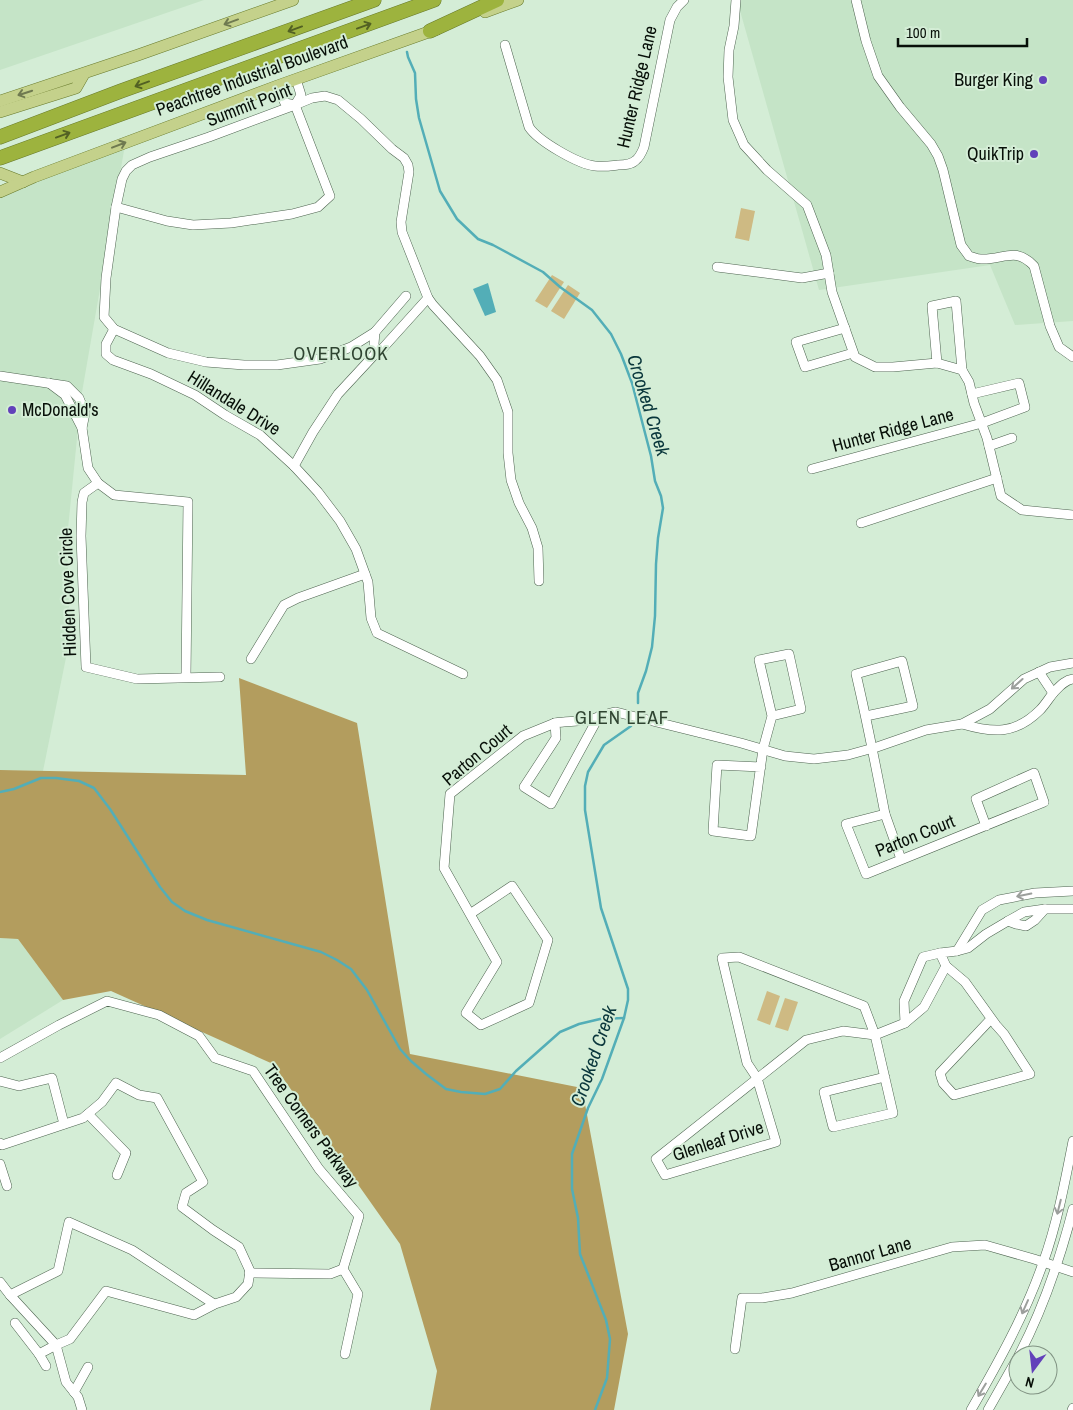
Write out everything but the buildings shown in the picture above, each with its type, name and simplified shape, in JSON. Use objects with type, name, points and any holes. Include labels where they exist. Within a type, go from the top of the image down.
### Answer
[{"type":"highway","name":"Peachtree Industrial Boulevard","points":[[5,135],[374,0]]},
{"type":"highway","name":"Peachtree Industrial Boulevard","points":[[0,158],[434,0]]},
{"type":"highway","points":[[430,32],[498,0]]},
{"type":"main road","points":[[0,101],[84,74],[293,0]]},
{"type":"main road","name":"Peachtree Industrial Boulevard","points":[[1,191],[277,86],[518,0]]},
{"type":"main road","points":[[0,112],[76,88],[84,74]]},
{"type":"main road","points":[[0,173],[23,182]]},
{"type":"street","name":"Hunter Ridge Lane","points":[[505,45],[529,127],[533,133],[567,155],[588,165],[604,167],[630,164],[638,158],[644,147],[670,20],[677,6],[684,0]]},
{"type":"street","points":[[736,0],[734,26],[728,50],[728,77],[733,120],[744,145],[766,170],[807,206],[826,256],[832,292],[855,357],[875,367],[937,363],[962,370]]},
{"type":"street","points":[[856,0],[866,41],[878,76],[900,108],[931,144],[938,156],[961,245],[969,256],[980,259],[1016,254],[1027,259],[1034,266],[1050,326],[1059,347],[1073,357]]},
{"type":"street","points":[[116,207],[167,221],[193,225],[231,224],[292,214],[318,207],[330,196],[295,105],[301,94],[296,79]]},
{"type":"street","points":[[277,86],[285,102],[295,105]]},
{"type":"street","name":"Summit Point","points":[[114,329],[104,317],[106,278],[116,207],[122,179],[126,171],[132,165],[150,157],[312,98],[325,96],[338,100],[404,158],[408,164],[409,172],[402,232],[432,305],[480,356],[497,380],[508,412],[510,480],[532,528],[538,548],[539,581]]},
{"type":"street","points":[[718,267],[802,278],[829,274]]},
{"type":"street","points":[[114,329],[168,353],[206,362],[277,365],[320,359],[351,347],[375,332],[406,296]]},
{"type":"street","points":[[294,466],[313,432],[338,394],[428,298]]},
{"type":"street","name":"Hunter Ridge Lane","points":[[937,363],[932,306],[956,301],[962,370],[969,382],[1002,496],[1022,510],[1073,515]]},
{"type":"street","points":[[845,328],[796,342],[804,367],[853,352]]},
{"type":"street","name":"Hillandale Drive","points":[[114,329],[106,344],[106,354],[113,360],[151,374],[195,395],[260,435],[294,466],[318,492],[340,520],[356,549],[368,582],[371,618],[377,633],[463,674]]},
{"type":"street","points":[[375,332],[374,344],[376,354]]},
{"type":"street","points":[[0,376],[67,386],[79,398],[85,413],[82,428],[88,468],[98,483],[114,495],[188,502],[186,677]]},
{"type":"street","name":"Hunter Ridge Lane","points":[[812,469],[982,423],[1026,408],[1019,383],[972,394]]},
{"type":"street","points":[[989,446],[1012,438]]},
{"type":"street","points":[[861,523],[997,478]]},
{"type":"street","name":"Hidden Cove Circle","points":[[98,483],[84,493],[82,502],[86,666],[137,679],[220,678]]},
{"type":"street","points":[[251,659],[284,605],[298,598],[365,574]]},
{"type":"street","points":[[761,767],[717,765],[712,831],[752,836],[761,767],[763,749],[772,716],[759,660],[789,654],[801,709],[772,716]]},
{"type":"street","name":"Parton Court","points":[[866,716],[912,706],[902,661],[856,674],[873,748],[885,814],[846,824],[866,874],[986,826],[1044,802],[1034,773],[976,799],[986,826]]},
{"type":"street","name":"Parton Court","points":[[470,914],[512,886],[548,940],[529,1003],[481,1025],[466,1013],[497,962],[444,868],[450,794],[523,736],[555,723],[592,719],[616,712],[723,738],[785,756],[814,759],[848,755],[926,730],[962,724],[990,709],[1024,678],[1050,667],[1073,663]]},
{"type":"street","points":[[1039,672],[1053,693]]},
{"type":"street","name":"Parton Court","points":[[962,724],[984,730],[1006,731],[1027,722],[1062,684],[1073,679]]},
{"type":"street","points":[[555,723],[556,738],[524,787],[551,804],[599,716]]},
{"type":"street","points":[[885,814],[901,860]]},
{"type":"street","points":[[958,951],[982,910],[999,900],[1035,892],[1073,891]]},
{"type":"street","points":[[1008,921],[1026,926],[1035,920],[1045,908]]},
{"type":"street","points":[[905,1023],[904,1001],[923,957],[968,948],[986,934],[1024,912],[1045,908],[1073,908]]},
{"type":"street","points":[[940,953],[946,966],[965,982],[1004,1034],[1030,1074],[954,1095],[943,1083],[940,1074],[991,1019]]},
{"type":"street","name":"Glenleaf Drive","points":[[885,1077],[824,1092],[833,1127],[893,1113],[885,1077],[875,1035],[864,1006],[739,957],[722,958],[747,1063],[757,1078],[776,1142],[665,1175],[656,1159],[757,1078],[806,1040],[843,1031],[875,1035],[905,1023],[924,1008],[946,966]]},
{"type":"street","name":"Tree Corners Parkway","points":[[0,1058],[107,1000],[159,1016],[199,1036],[215,1058],[253,1071],[319,1169],[359,1216],[354,1227],[343,1269]]},
{"type":"street","points":[[0,1081],[19,1086],[52,1078],[64,1124]]},
{"type":"street","points":[[1,1146],[83,1118],[102,1102],[116,1083],[139,1095],[157,1098],[203,1182],[186,1193],[182,1208],[239,1247],[250,1271],[248,1284],[236,1297],[214,1304],[194,1315],[106,1291],[70,1339],[39,1354]]},
{"type":"street","points":[[88,1114],[126,1153],[117,1175]]},
{"type":"street","points":[[970,1410],[1006,1346],[1044,1262],[1073,1141]]},
{"type":"street","points":[[0,1164],[8,1186]]},
{"type":"street","points":[[1023,1345],[1041,1307],[1065,1241],[1073,1209]]},
{"type":"street","points":[[10,1295],[58,1271],[69,1222],[132,1250],[214,1304]]},
{"type":"street","name":"Bannor Lane","points":[[735,1349],[742,1298],[762,1298],[792,1293],[952,1247],[985,1245],[1073,1272]]},
{"type":"street","points":[[249,1273],[330,1274],[343,1269],[358,1294],[345,1354]]},
{"type":"street","points":[[0,1282],[56,1345],[66,1382],[78,1397],[82,1410]]},
{"type":"street","points":[[15,1323],[46,1366]]},
{"type":"street","points":[[74,1392],[88,1367]]},
{"type":"street","points":[[988,1410],[1008,1374]]},
{"type":"shaded area","points":[[0,0],[204,0],[0,70]]},
{"type":"shaded area","points":[[737,0],[1073,0],[1073,321],[1015,325],[990,265],[819,290]]},
{"type":"shaded area","points":[[125,145],[81,398],[67,539],[70,638],[43,771],[0,770],[0,195]]},
{"type":"shaded area","points":[[741,208],[755,211],[749,241],[735,238]]},
{"type":"shaded area","points":[[552,275],[564,282],[547,308],[535,301]]},
{"type":"shaded area","points":[[568,285],[580,293],[564,319],[551,311]]},
{"type":"shaded area","points":[[239,678],[357,723],[410,1054],[582,1088],[628,1334],[614,1410],[430,1410],[437,1371],[400,1244],[273,1064],[111,991],[63,1000],[18,939],[0,938],[0,770],[246,775]]},
{"type":"shaded area","points":[[0,938],[18,939],[63,1000],[0,1039]]},
{"type":"shaded area","points":[[767,991],[780,996],[770,1025],[757,1020]]},
{"type":"shaded area","points":[[785,998],[798,1002],[788,1031],[775,1027]]},
{"type":"water","points":[[488,283],[496,312],[485,316],[473,289]]},
{"type":"waterway","name":"Crooked Creek","points":[[407,52],[415,73],[419,118],[440,191],[457,219],[478,239],[543,272],[592,310],[611,334],[632,383],[663,508],[658,538],[652,647],[638,693],[638,703]]},
{"type":"waterway","name":"Crooked Creek","points":[[595,1410],[607,1378],[610,1339],[606,1320],[580,1254],[578,1218],[572,1189],[572,1154],[624,1018],[628,1000],[628,989],[601,908],[585,810],[585,786],[588,772],[604,745],[631,726]]},
{"type":"waterway","points":[[0,792],[14,789],[41,778],[79,781],[94,788],[172,902],[185,911],[207,920],[321,952],[351,969],[367,990],[400,1049],[411,1061],[446,1089],[485,1094],[500,1089],[516,1071],[560,1032],[579,1024],[600,1019],[624,1018]]},
{"type":"place","name":"Burger King","points":[[1043,80]]},
{"type":"place","name":"QuikTrip","points":[[1034,154]]},
{"type":"place","name":"McDonald's","points":[[12,410]]},
{"type":"district","name":"OVERLOOK","points":[[341,353]]},
{"type":"district","name":"GLEN LEAF","points":[[622,717]]}]
